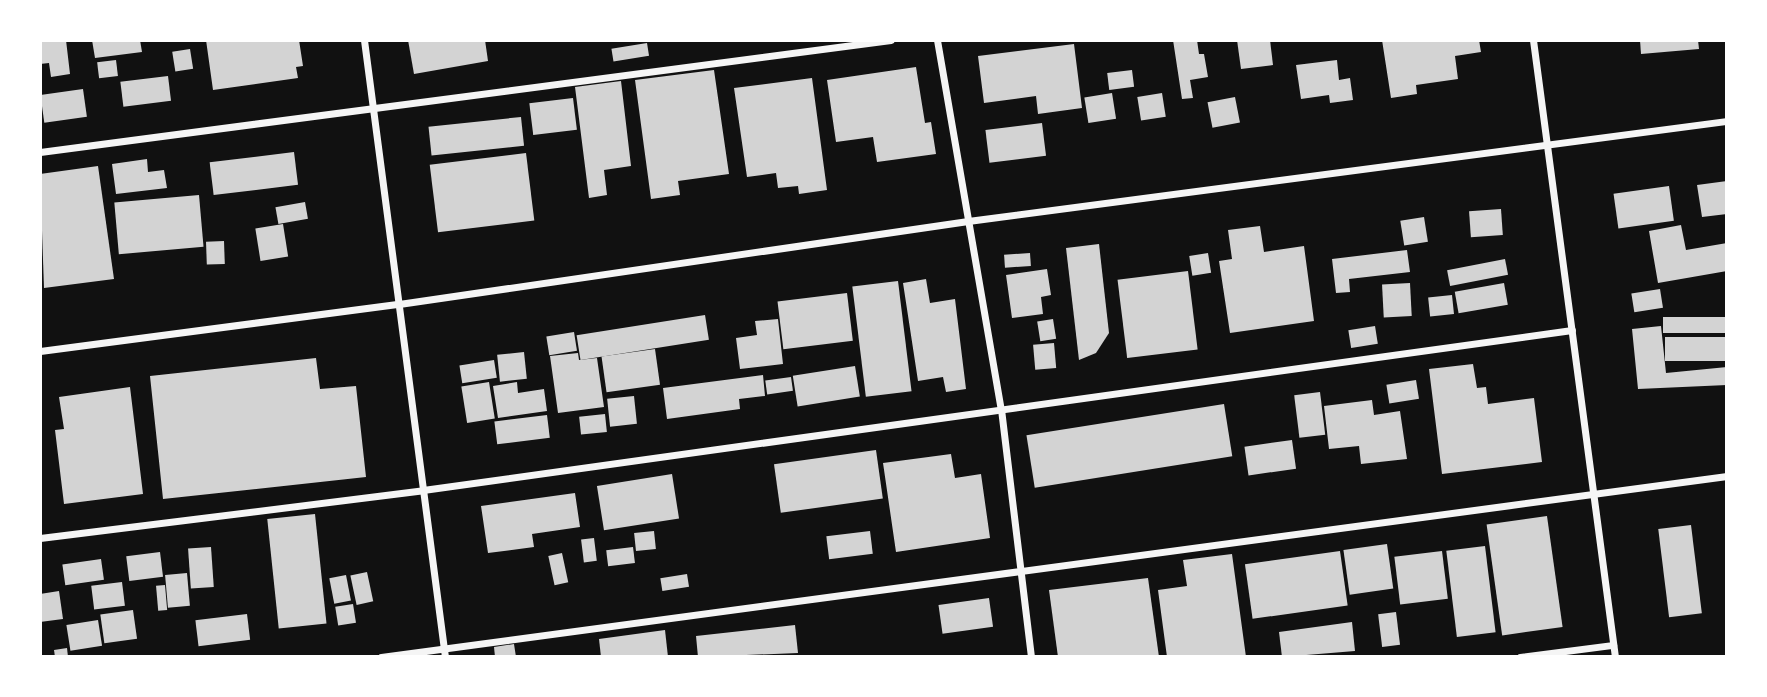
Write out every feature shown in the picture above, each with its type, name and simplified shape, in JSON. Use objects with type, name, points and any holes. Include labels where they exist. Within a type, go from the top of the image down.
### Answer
[{"type":"street","points":[[364,40],[444,653]]},
{"type":"street","points":[[40,152],[891,40]]},
{"type":"street","points":[[937,40],[1001,409],[1031,657]]},
{"type":"street","points":[[1533,40],[1615,657]]},
{"type":"street","points":[[40,351],[399,304],[968,221],[1727,121]]},
{"type":"street","points":[[40,538],[423,490],[1572,330]]},
{"type":"street","points":[[381,657],[444,653],[1021,571],[1727,477]]},
{"type":"street","points":[[1520,657],[1613,645]]},
{"type":"building","points":[[40,40],[66,40],[70,74],[51,77],[49,63],[40,64]]},
{"type":"building","points":[[92,40],[140,40],[142,52],[95,58]]},
{"type":"building","points":[[206,40],[299,40],[303,66],[296,67],[298,78],[213,90]]},
{"type":"building","points":[[408,40],[485,40],[488,61],[414,74]]},
{"type":"building","points":[[1173,40],[1197,40],[1199,54],[1204,54],[1208,77],[1190,80],[1193,98],[1182,99]]},
{"type":"building","points":[[1237,40],[1270,40],[1273,65],[1241,69]]},
{"type":"building","points":[[1382,40],[1479,40],[1481,52],[1455,56],[1458,79],[1416,85],[1417,94],[1391,98]]},
{"type":"building","points":[[1640,40],[1698,40],[1699,49],[1641,54]]},
{"type":"building","points":[[647,43],[649,56],[613,61],[611,49]]},
{"type":"building","points":[[1074,44],[1082,108],[1038,114],[1036,96],[984,103],[978,56]]},
{"type":"building","points":[[190,49],[193,69],[175,72],[172,52]]},
{"type":"building","points":[[116,60],[118,76],[99,78],[97,62]]},
{"type":"building","points":[[1337,60],[1339,80],[1350,78],[1353,100],[1330,103],[1329,95],[1301,99],[1296,65]]},
{"type":"building","points":[[916,67],[925,123],[931,122],[936,154],[877,162],[873,137],[836,142],[827,80]]},
{"type":"building","points":[[714,70],[729,174],[678,181],[680,195],[651,199],[635,80]]},
{"type":"building","points":[[1132,70],[1134,87],[1109,90],[1107,73]]},
{"type":"building","points":[[168,76],[171,101],[123,107],[120,82]]},
{"type":"building","points":[[812,78],[827,190],[799,194],[798,186],[778,188],[776,173],[747,177],[734,88]]},
{"type":"building","points":[[621,81],[631,166],[604,170],[607,195],[589,198],[575,87]]},
{"type":"building","points":[[83,89],[87,117],[44,123],[40,95]]},
{"type":"building","points":[[1112,93],[1116,119],[1088,123],[1084,97]]},
{"type":"building","points":[[1162,93],[1166,117],[1141,121],[1137,97]]},
{"type":"building","points":[[1235,97],[1240,123],[1212,128],[1208,102]]},
{"type":"building","points":[[573,98],[577,130],[533,135],[529,103]]},
{"type":"building","points":[[521,117],[524,146],[432,156],[429,127]]},
{"type":"building","points":[[1042,123],[1046,156],[989,163],[985,130]]},
{"type":"building","points":[[294,152],[298,185],[214,195],[210,162]]},
{"type":"building","points":[[526,153],[534,220],[438,232],[430,165]]},
{"type":"building","points":[[147,159],[148,172],[164,170],[167,188],[116,194],[112,164]]},
{"type":"building","points":[[98,166],[114,279],[44,288],[40,174]]},
{"type":"building","points":[[1727,181],[1727,214],[1702,217],[1697,185]]},
{"type":"building","points":[[1669,186],[1674,221],[1618,228],[1614,194]]},
{"type":"building","points":[[199,195],[204,247],[119,254],[114,202]]},
{"type":"building","points":[[305,202],[308,219],[278,224],[275,207]]},
{"type":"building","points":[[1501,209],[1503,235],[1471,237],[1469,211]]},
{"type":"building","points":[[1424,217],[1428,242],[1404,245],[1400,221]]},
{"type":"building","points":[[283,224],[288,257],[261,261],[255,228]]},
{"type":"building","points":[[1681,225],[1686,250],[1727,243],[1727,271],[1658,283],[1649,231]]},
{"type":"building","points":[[1260,226],[1264,252],[1304,246],[1314,321],[1230,333],[1219,261],[1232,259],[1228,230]]},
{"type":"building","points":[[224,241],[225,264],[207,265],[206,242]]},
{"type":"building","points":[[1099,244],[1109,333],[1096,353],[1079,360],[1066,248]]},
{"type":"building","points":[[1407,250],[1410,272],[1349,279],[1350,292],[1336,293],[1332,259]]},
{"type":"building","points":[[1030,253],[1031,266],[1005,268],[1004,255]]},
{"type":"building","points":[[1208,253],[1211,273],[1192,276],[1189,256]]},
{"type":"building","points":[[1505,259],[1508,275],[1450,286],[1447,270]]},
{"type":"building","points":[[1047,269],[1051,295],[1041,297],[1043,314],[1012,318],[1006,275]]},
{"type":"building","points":[[1188,271],[1198,349],[1127,358],[1118,280]]},
{"type":"building","points":[[926,279],[930,303],[955,299],[966,389],[946,392],[943,377],[918,381],[903,283]]},
{"type":"building","points":[[898,281],[912,391],[866,397],[852,287]]},
{"type":"building","points":[[1410,283],[1412,316],[1384,317],[1382,284]]},
{"type":"building","points":[[1504,283],[1508,305],[1459,313],[1455,292]]},
{"type":"building","points":[[1660,289],[1663,308],[1634,312],[1631,294]]},
{"type":"building","points":[[847,293],[853,341],[783,349],[778,302]]},
{"type":"building","points":[[1452,295],[1454,314],[1430,316],[1428,298]]},
{"type":"building","points":[[705,315],[709,340],[581,360],[577,335]]},
{"type":"building","points":[[1663,317],[1727,317],[1727,333],[1663,333]]},
{"type":"building","points":[[778,319],[783,364],[740,369],[736,338],[757,335],[755,321]]},
{"type":"building","points":[[1053,319],[1056,339],[1040,341],[1037,322]]},
{"type":"building","points":[[1375,326],[1378,344],[1351,348],[1348,330]]},
{"type":"building","points":[[1661,326],[1666,373],[1727,367],[1727,385],[1638,389],[1632,329]]},
{"type":"building","points":[[574,332],[577,351],[549,355],[546,336]]},
{"type":"building","points":[[1665,337],[1727,337],[1727,361],[1665,361]]},
{"type":"building","points":[[1054,343],[1056,368],[1035,370],[1033,345]]},
{"type":"building","points":[[655,349],[660,385],[607,392],[602,357]]},
{"type":"building","points":[[524,352],[527,379],[500,382],[497,355]]},
{"type":"building","points":[[578,353],[579,360],[597,358],[604,407],[558,413],[550,356]]},
{"type":"building","points":[[316,358],[320,389],[356,386],[366,477],[163,499],[150,376]]},
{"type":"building","points":[[494,360],[497,378],[462,383],[459,365]]},
{"type":"building","points":[[1473,364],[1477,388],[1486,387],[1488,404],[1534,398],[1542,462],[1442,474],[1429,369]]},
{"type":"building","points":[[855,366],[860,397],[798,406],[793,376]]},
{"type":"building","points":[[763,375],[765,396],[739,399],[740,409],[667,419],[663,388]]},
{"type":"building","points":[[791,377],[793,391],[767,394],[765,381]]},
{"type":"building","points":[[1416,380],[1419,399],[1389,403],[1386,385]]},
{"type":"building","points":[[489,382],[495,419],[467,423],[461,386]]},
{"type":"building","points":[[517,382],[518,393],[544,389],[547,411],[498,418],[493,386]]},
{"type":"building","points":[[130,387],[143,494],[64,504],[55,430],[64,429],[59,397]]},
{"type":"building","points":[[1320,392],[1325,435],[1299,438],[1294,395]]},
{"type":"building","points":[[634,396],[637,424],[610,427],[607,399]]},
{"type":"building","points":[[1372,400],[1374,415],[1400,411],[1407,459],[1361,464],[1359,446],[1329,449],[1324,406]]},
{"type":"building","points":[[1224,404],[1232,456],[1035,488],[1026,435]]},
{"type":"building","points":[[605,414],[607,432],[581,435],[579,417]]},
{"type":"building","points":[[547,415],[550,438],[497,444],[494,421]]},
{"type":"building","points":[[1292,440],[1296,469],[1249,475],[1244,447]]},
{"type":"building","points":[[876,450],[883,499],[781,513],[774,464]]},
{"type":"building","points":[[951,454],[955,478],[981,474],[990,538],[896,552],[883,463]]},
{"type":"building","points":[[672,474],[679,518],[604,530],[597,486]]},
{"type":"building","points":[[575,493],[580,527],[532,534],[534,547],[488,553],[481,506]]},
{"type":"building","points":[[315,514],[326,623],[279,628],[267,519]]},
{"type":"building","points":[[1547,516],[1563,627],[1502,635],[1487,524]]},
{"type":"building","points":[[1691,525],[1702,613],[1669,617],[1658,529]]},
{"type":"building","points":[[654,531],[656,549],[636,551],[634,533]]},
{"type":"building","points":[[870,531],[873,554],[829,559],[826,536]]},
{"type":"building","points":[[594,538],[597,561],[584,562],[581,540]]},
{"type":"building","points":[[1387,544],[1393,589],[1350,595],[1343,550]]},
{"type":"building","points":[[1485,546],[1496,632],[1457,637],[1446,551]]},
{"type":"building","points":[[211,547],[214,587],[191,589],[188,549]]},
{"type":"building","points":[[633,547],[635,563],[608,566],[606,550]]},
{"type":"building","points":[[1340,551],[1348,605],[1253,619],[1245,564]]},
{"type":"building","points":[[1442,551],[1448,599],[1400,604],[1394,557]]},
{"type":"building","points":[[160,552],[163,577],[129,581],[126,556]]},
{"type":"building","points":[[562,553],[568,582],[555,585],[548,556]]},
{"type":"building","points":[[1232,554],[1246,657],[1167,657],[1158,590],[1187,586],[1183,560]]},
{"type":"building","points":[[101,559],[104,580],[65,585],[62,564]]},
{"type":"building","points":[[367,572],[373,601],[357,605],[350,576]]},
{"type":"building","points":[[187,573],[190,606],[168,608],[165,575]]},
{"type":"building","points":[[687,574],[689,587],[662,591],[660,578]]},
{"type":"building","points":[[346,575],[351,601],[334,604],[329,578]]},
{"type":"building","points":[[1148,578],[1159,657],[1058,657],[1049,590]]},
{"type":"building","points":[[122,582],[125,606],[94,610],[91,586]]},
{"type":"building","points":[[165,585],[167,610],[158,611],[156,586]]},
{"type":"building","points":[[59,591],[63,619],[40,622],[40,594]]},
{"type":"building","points":[[989,598],[993,627],[943,634],[938,605]]},
{"type":"building","points":[[353,604],[356,623],[338,626],[335,607]]},
{"type":"building","points":[[133,610],[137,639],[104,643],[100,615]]},
{"type":"building","points":[[1396,612],[1400,645],[1382,647],[1378,614]]},
{"type":"building","points":[[247,614],[250,640],[199,646],[195,620]]},
{"type":"building","points":[[98,620],[102,646],[70,651],[66,625]]},
{"type":"building","points":[[1352,622],[1355,651],[1282,657],[1279,632]]},
{"type":"building","points":[[795,625],[798,653],[698,657],[696,636]]},
{"type":"building","points":[[665,630],[668,657],[601,657],[599,639]]},
{"type":"building","points":[[514,644],[516,657],[495,657],[494,647]]},
{"type":"building","points":[[67,648],[68,657],[55,657],[54,650]]}]
